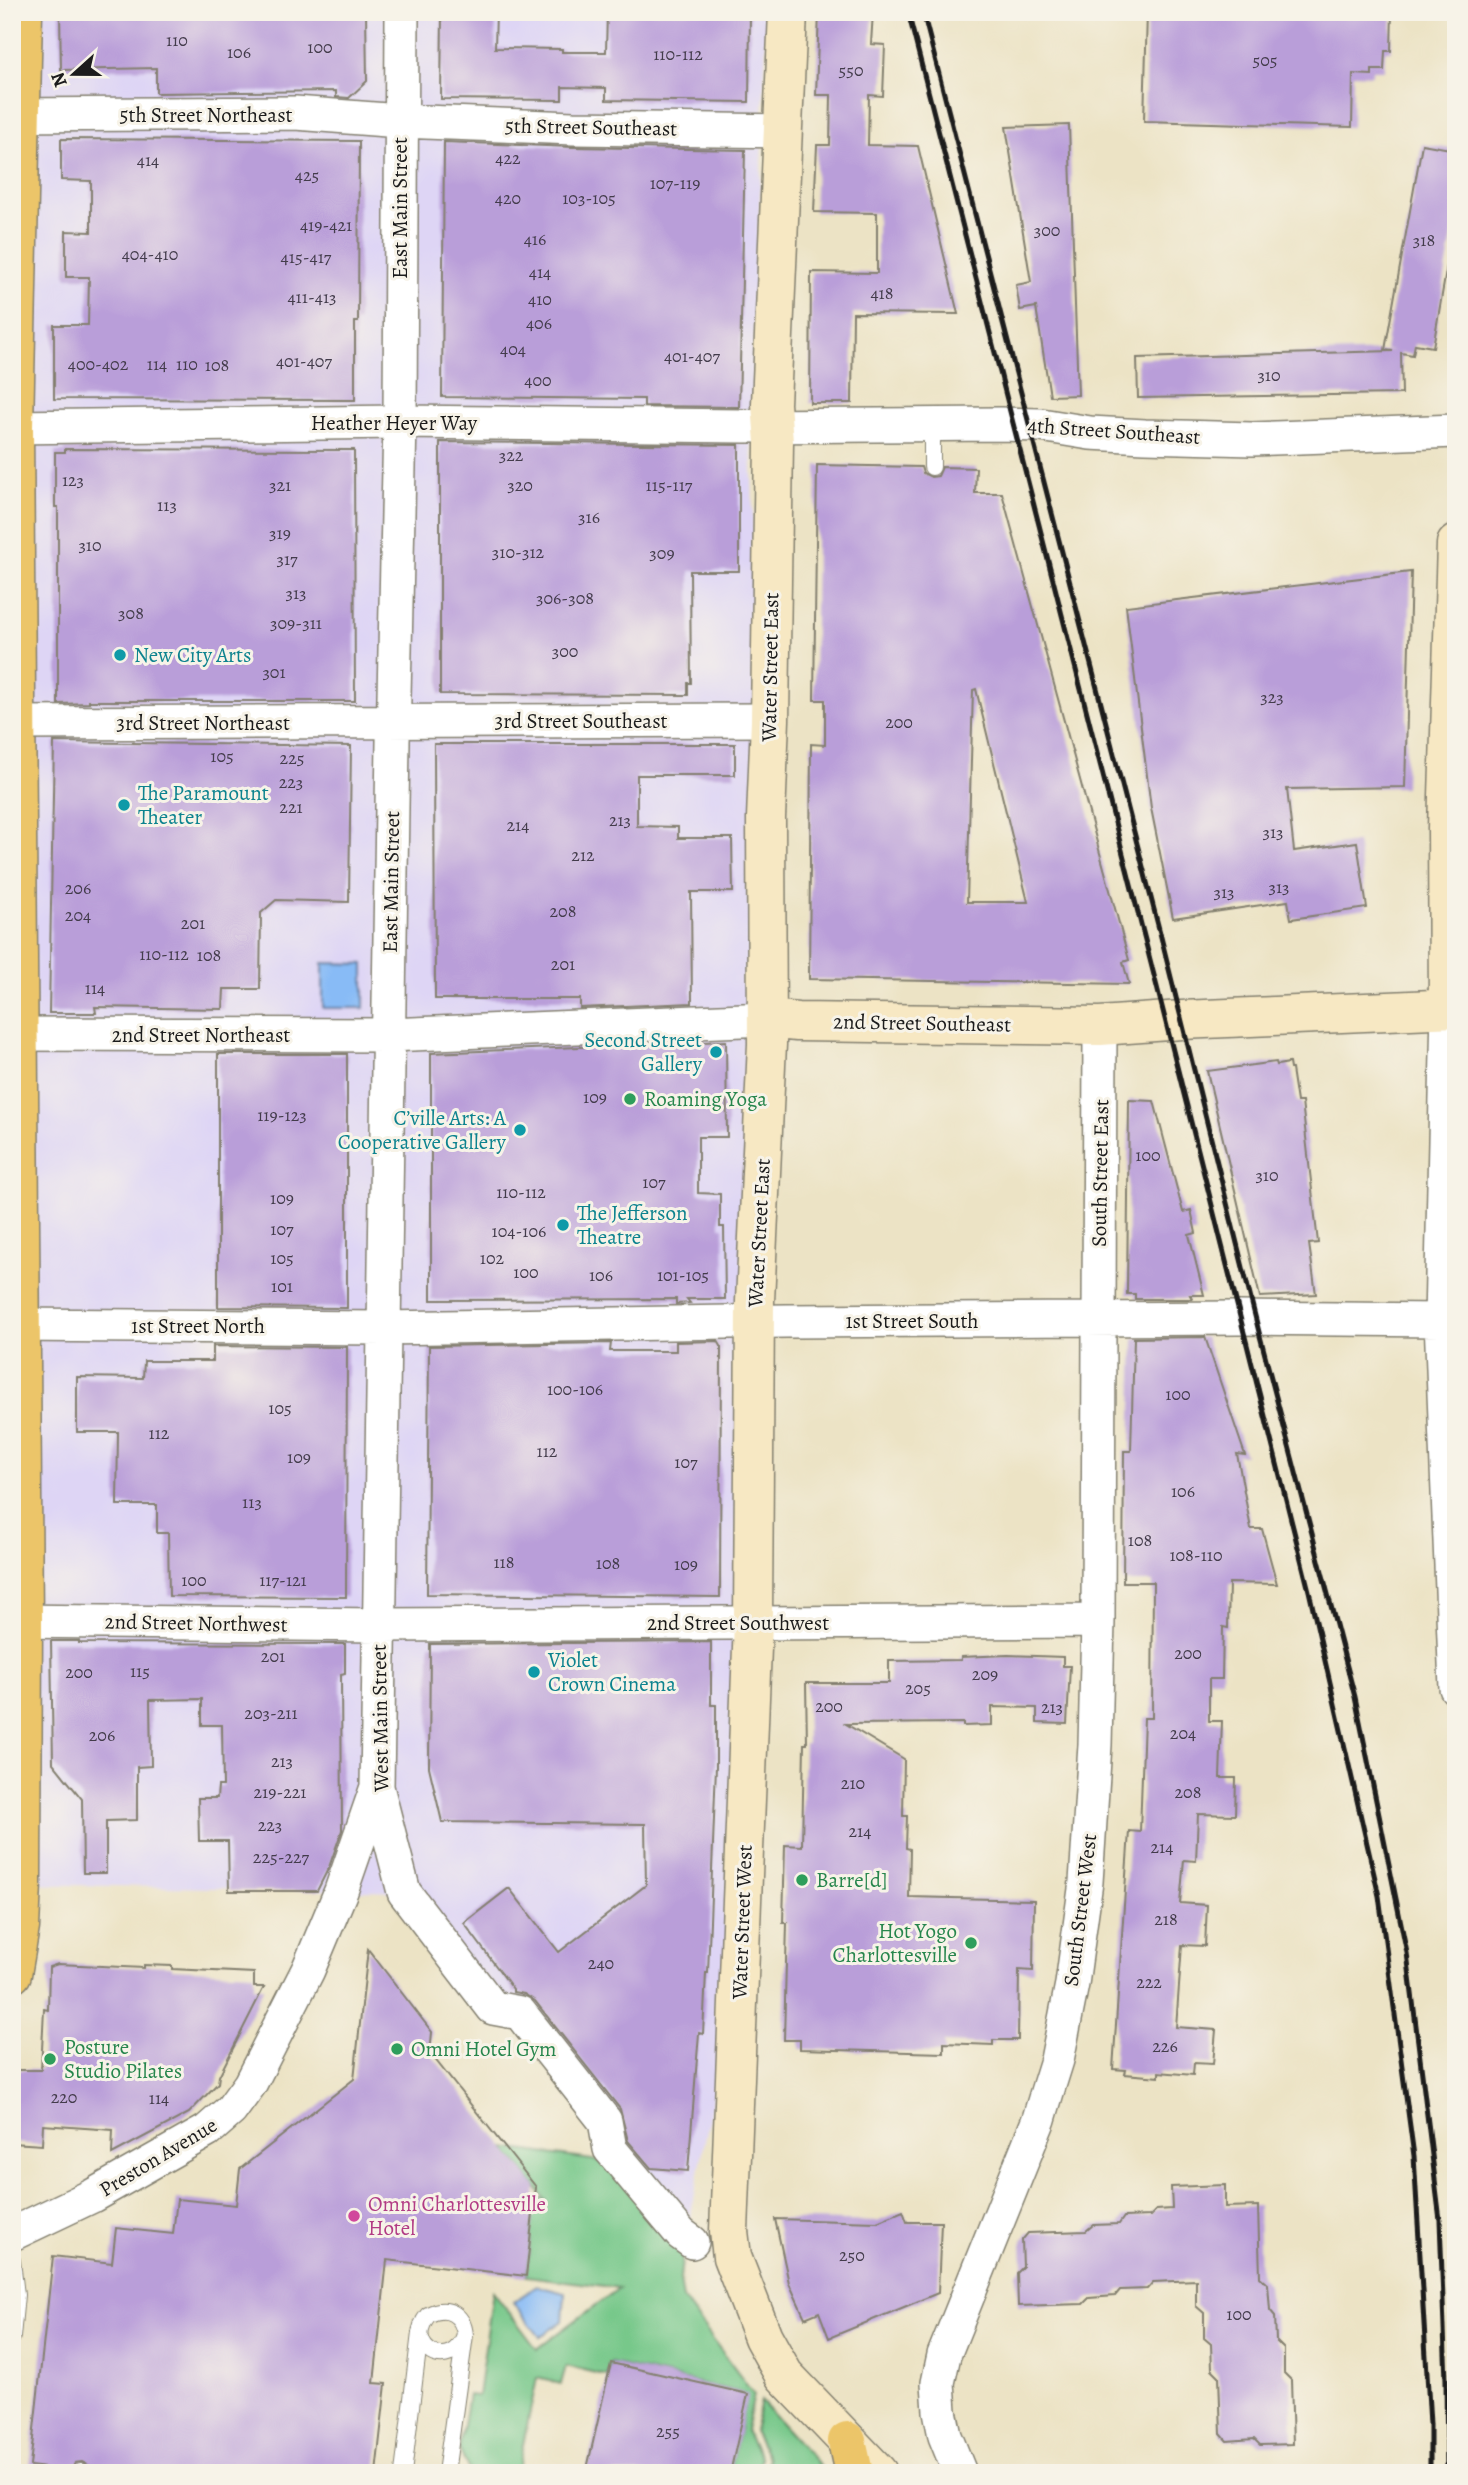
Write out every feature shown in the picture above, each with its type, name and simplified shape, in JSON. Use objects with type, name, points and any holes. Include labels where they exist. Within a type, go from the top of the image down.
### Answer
[{"type":"main road","points":[[12,1975],[20,1927],[22,1893],[17,1493],[13,427],[17,115],[23,12]]},
{"type":"street","name":"East Main Street","points":[[384,1328],[400,420],[402,12]]},
{"type":"street","name":"Water Street East","points":[[755,1321],[767,1019],[766,818],[770,720],[771,404],[788,12]]},
{"type":"street","name":"5th Street Northeast","points":[[17,115],[295,113],[400,121]]},
{"type":"street","name":"5th Street Southeast","points":[[400,121],[584,128],[782,131]]},
{"type":"street","points":[[400,420],[442,403]]},
{"type":"street","points":[[355,420],[400,420],[440,436]]},
{"type":"street","name":"Heather Heyer Way","points":[[13,427],[400,420],[773,425]]},
{"type":"street","name":"4th Street Southeast","points":[[773,425],[1041,425],[1100,433],[1252,439],[1456,431]]},
{"type":"street","points":[[1456,544],[1447,828],[1452,1008],[1441,1321],[1450,1437],[1456,1688]]},
{"type":"street","name":"3rd Street Southeast","points":[[393,723],[770,720]]},
{"type":"street","name":"3rd Street Northeast","points":[[15,723],[393,723]]},
{"type":"street","name":"2nd Street Southeast","points":[[389,1035],[767,1019],[797,1022],[1100,1026],[1452,1008]]},
{"type":"street","name":"South Street East","points":[[1098,1320],[1100,1026]]},
{"type":"street","name":"2nd Street Northeast","points":[[15,1034],[389,1035]]},
{"type":"street","name":"1st Street South","points":[[384,1328],[755,1321],[1238,1318],[1441,1321]]},
{"type":"street","name":"South Street West","points":[[960,2473],[945,2436],[938,2383],[944,2355],[1039,2119],[1057,2060],[1072,1984],[1087,1876],[1095,1745],[1098,1622],[1098,1320]]},
{"type":"street","name":"Water Street West","points":[[755,1321],[753,1622],[741,1966],[729,2203],[732,2257],[763,2337],[784,2375],[850,2457],[878,2473]]},
{"type":"street","name":"1st Street North","points":[[16,1325],[384,1328]]},
{"type":"street","name":"West Main Street","points":[[384,1328],[377,1787],[404,1892],[493,2008],[520,2013],[605,2121],[610,2149],[681,2234],[692,2242]]},
{"type":"street","name":"2nd Street Northwest","points":[[18,1620],[379,1625]]},
{"type":"street","name":"2nd Street Southwest","points":[[379,1625],[1098,1622]]},
{"type":"street","name":"Preston Avenue","points":[[12,2234],[92,2196],[207,2131],[231,2110],[250,2084],[308,1970],[341,1891],[377,1787]]},
{"type":"lane","points":[[932,425],[932,467]]},
{"type":"lane","points":[[12,2261],[16,2295],[12,2337]]},
{"type":"lane","points":[[404,2473],[420,2331],[428,2315],[444,2310],[460,2318],[465,2335],[446,2473]]},
{"type":"lane","points":[[420,2331],[425,2347],[440,2355],[449,2355],[457,2350],[465,2335]]},
{"type":"shaded area","points":[[23,12],[767,12],[751,428],[757,692],[731,2003],[688,2230],[404,1892],[22,1884]]},
{"type":"green space","points":[[505,2148],[621,2164],[684,2241],[680,2279],[683,2299],[754,2395],[746,2431],[761,2458],[756,2473],[731,2468],[747,2394],[611,2363],[608,2376],[566,2366],[561,2384],[537,2378],[517,2473],[470,2473],[459,2449],[468,2395],[478,2396],[493,2291],[537,2349],[619,2288],[526,2276],[534,2198],[546,2200]]},
{"type":"green space","points":[[761,2401],[826,2473],[766,2473],[768,2458],[754,2431]]},
{"type":"water","points":[[323,963],[364,964],[364,1008],[323,1008]]},
{"type":"water","points":[[537,2286],[565,2293],[563,2321],[540,2337],[513,2302]]},
{"type":"building","points":[[60,12],[366,12],[367,81],[349,98],[336,97],[336,91],[156,93],[156,68],[61,70]]},
{"type":"building","points":[[442,12],[496,12],[495,48],[606,52],[607,12],[750,12],[749,102],[606,100],[606,88],[562,87],[562,100],[441,99]]},
{"type":"building","points":[[819,12],[873,12],[871,44],[885,45],[883,96],[869,95],[868,145],[918,146],[958,314],[853,313],[852,403],[810,403],[811,272],[877,273],[877,213],[814,212],[817,145],[830,145],[831,95],[816,95]]},
{"type":"building","points":[[1147,12],[1392,12],[1391,51],[1385,51],[1384,70],[1372,70],[1372,75],[1353,74],[1352,127],[1144,121]]},
{"type":"building","points":[[1069,125],[1078,395],[1050,396],[1036,307],[1020,310],[1016,285],[1031,282],[1006,127]]},
{"type":"building","points":[[61,139],[359,141],[355,400],[54,399],[54,325],[88,325],[89,277],[66,277],[66,231],[91,232],[91,181],[61,180]]},
{"type":"building","points":[[444,142],[745,150],[739,407],[644,406],[644,399],[442,397]]},
{"type":"building","points":[[1422,144],[1456,150],[1456,213],[1433,347],[1415,344],[1413,355],[1401,353],[1402,394],[1138,398],[1137,358],[1393,351],[1385,350]]},
{"type":"building","points":[[440,442],[739,445],[739,571],[690,571],[691,683],[688,683],[688,695],[440,694]]},
{"type":"building","points":[[65,449],[354,450],[355,701],[89,701],[58,704],[58,507],[55,507],[55,452],[65,452]]},
{"type":"building","points":[[817,465],[921,467],[923,473],[931,477],[938,476],[942,467],[976,468],[975,493],[1002,493],[1129,960],[1123,962],[1129,984],[809,979],[811,744],[825,745],[825,700],[814,700]],"holes":[[[976,689],[1028,902],[967,902],[973,690]]]},
{"type":"building","points":[[1411,572],[1405,787],[1287,789],[1294,851],[1357,842],[1367,908],[1291,919],[1288,901],[1173,918],[1151,808],[1126,606]]},
{"type":"building","points":[[54,742],[351,746],[349,902],[276,900],[261,913],[260,989],[224,989],[223,1009],[95,1007],[96,1013],[49,1013]]},
{"type":"building","points":[[434,744],[735,744],[735,775],[637,775],[637,826],[678,827],[678,838],[732,838],[733,892],[691,892],[692,1003],[580,1008],[580,999],[435,999]]},
{"type":"building","points":[[726,1041],[727,1137],[698,1137],[698,1193],[720,1194],[720,1227],[724,1227],[725,1299],[687,1299],[690,1303],[676,1304],[676,1299],[431,1300],[431,1053]]},
{"type":"building","points":[[218,1054],[347,1054],[347,1308],[218,1307]]},
{"type":"building","points":[[1276,1062],[1277,1065],[1289,1063],[1297,1102],[1302,1102],[1318,1243],[1309,1244],[1316,1294],[1260,1297],[1207,1071]]},
{"type":"building","points":[[1129,1100],[1154,1101],[1183,1212],[1191,1210],[1196,1233],[1189,1235],[1204,1295],[1190,1295],[1192,1299],[1135,1299],[1135,1294],[1127,1294]]},
{"type":"building","points":[[1205,1337],[1245,1455],[1237,1454],[1251,1529],[1262,1529],[1277,1584],[1229,1583],[1228,1628],[1223,1627],[1222,1679],[1209,1679],[1209,1721],[1222,1721],[1220,1778],[1236,1778],[1235,1815],[1198,1814],[1196,1861],[1184,1860],[1180,1903],[1207,1905],[1205,1946],[1182,1945],[1176,2027],[1216,2030],[1213,2064],[1194,2063],[1193,2075],[1159,2072],[1159,2077],[1125,2074],[1126,2070],[1113,2069],[1129,1831],[1140,1832],[1144,1718],[1152,1718],[1153,1582],[1123,1582],[1124,1451],[1131,1451],[1134,1338]]},
{"type":"building","points":[[718,1341],[721,1346],[720,1597],[427,1594],[429,1346],[611,1343],[610,1351],[676,1351],[676,1342]]},
{"type":"building","points":[[213,1346],[347,1347],[346,1597],[169,1596],[168,1533],[157,1533],[157,1505],[117,1505],[118,1432],[77,1432],[77,1377],[143,1378],[144,1361],[213,1361]]},
{"type":"building","points":[[51,1641],[345,1644],[345,1673],[341,1674],[342,1830],[317,1891],[229,1891],[228,1841],[199,1841],[198,1798],[217,1798],[218,1786],[223,1786],[222,1725],[202,1725],[202,1699],[150,1700],[151,1766],[137,1767],[137,1820],[106,1821],[106,1873],[83,1873],[82,1799],[53,1763]]},
{"type":"building","points":[[711,1642],[711,1705],[716,1705],[716,1766],[708,1973],[703,2034],[699,2033],[688,2171],[651,2168],[628,2141],[620,2109],[535,2001],[524,1994],[513,1992],[464,1923],[509,1888],[559,1952],[646,1885],[645,1824],[442,1822],[429,1767],[430,1644]]},
{"type":"building","points":[[961,1657],[1063,1657],[1063,1666],[1070,1666],[1067,1724],[1037,1723],[1037,1708],[992,1707],[992,1725],[846,1724],[904,1759],[903,1816],[907,1816],[906,1848],[910,1849],[909,1897],[1034,1900],[1033,1971],[1019,1970],[1018,2040],[993,2040],[993,2045],[944,2043],[944,2053],[800,2049],[800,2040],[784,2040],[787,1923],[783,1923],[785,1845],[802,1846],[804,1744],[807,1744],[806,1683],[889,1683],[889,1661],[961,1660]]},
{"type":"building","name":"Omni Charlottesville Hotel","points":[[368,1949],[432,2032],[430,2053],[536,2187],[526,2276],[387,2260],[374,2383],[386,2384],[376,2473],[92,2473],[90,2466],[82,2462],[75,2463],[71,2471],[30,2466],[53,2256],[112,2263],[116,2228],[173,2234],[177,2199],[236,2205],[240,2169],[354,2079]]},
{"type":"building","points":[[58,1964],[144,1968],[144,1965],[172,1966],[172,1969],[254,1973],[254,1987],[264,1987],[219,2076],[218,2083],[189,2113],[112,2154],[113,2130],[43,2125],[42,2145],[12,2143],[12,2070],[41,2070],[44,2009],[48,2010],[49,1967]]},
{"type":"building","points":[[1225,2185],[1225,2207],[1258,2206],[1260,2277],[1268,2284],[1270,2310],[1275,2316],[1276,2341],[1284,2349],[1284,2373],[1291,2380],[1293,2444],[1260,2445],[1254,2439],[1227,2441],[1221,2434],[1219,2376],[1212,2369],[1211,2344],[1204,2338],[1204,2313],[1196,2306],[1196,2280],[1153,2282],[1147,2289],[1120,2290],[1115,2296],[1089,2298],[1083,2304],[1018,2306],[1017,2273],[1023,2267],[1022,2240],[1028,2233],[1086,2231],[1093,2225],[1119,2224],[1124,2217],[1150,2216],[1156,2210],[1172,2209],[1171,2187]]},
{"type":"building","points":[[903,2211],[907,2222],[941,2222],[938,2293],[829,2338],[819,2312],[805,2318],[789,2283],[775,2219],[877,2222]]},
{"type":"building","points":[[611,2363],[748,2394],[730,2473],[586,2473]]},
{"type":"railway","points":[[908,12],[1309,1591],[1379,1896],[1414,2156],[1430,2424],[1430,2473]]},
{"type":"railway","points":[[923,12],[1159,929],[1260,1336],[1355,1697],[1407,1953],[1440,2220],[1447,2473]]},
{"type":"place","name":"New City Arts","points":[[120,655]]},
{"type":"place","name":"The Paramount Theater","points":[[124,805]]},
{"type":"place","name":"Second Street Gallery","points":[[716,1052]]},
{"type":"place","name":"Roaming Yoga","points":[[630,1099]]},
{"type":"place","name":"C’ville Arts: A Cooperative Gallery","points":[[520,1130]]},
{"type":"place","name":"The Jefferson Theatre","points":[[563,1225]]},
{"type":"place","name":"Violet Crown Cinema","points":[[534,1672]]},
{"type":"place","name":"Barre[d]","points":[[802,1880]]},
{"type":"place","name":"Hot Yogo Charlottesville","points":[[971,1943]]},
{"type":"place","name":"Omni Hotel Gym","points":[[397,2049]]},
{"type":"place","name":"Posture Studio Pilates","points":[[50,2059]]},
{"type":"place","name":"Omni Charlottesville Hotel","points":[[354,2216]]}]
